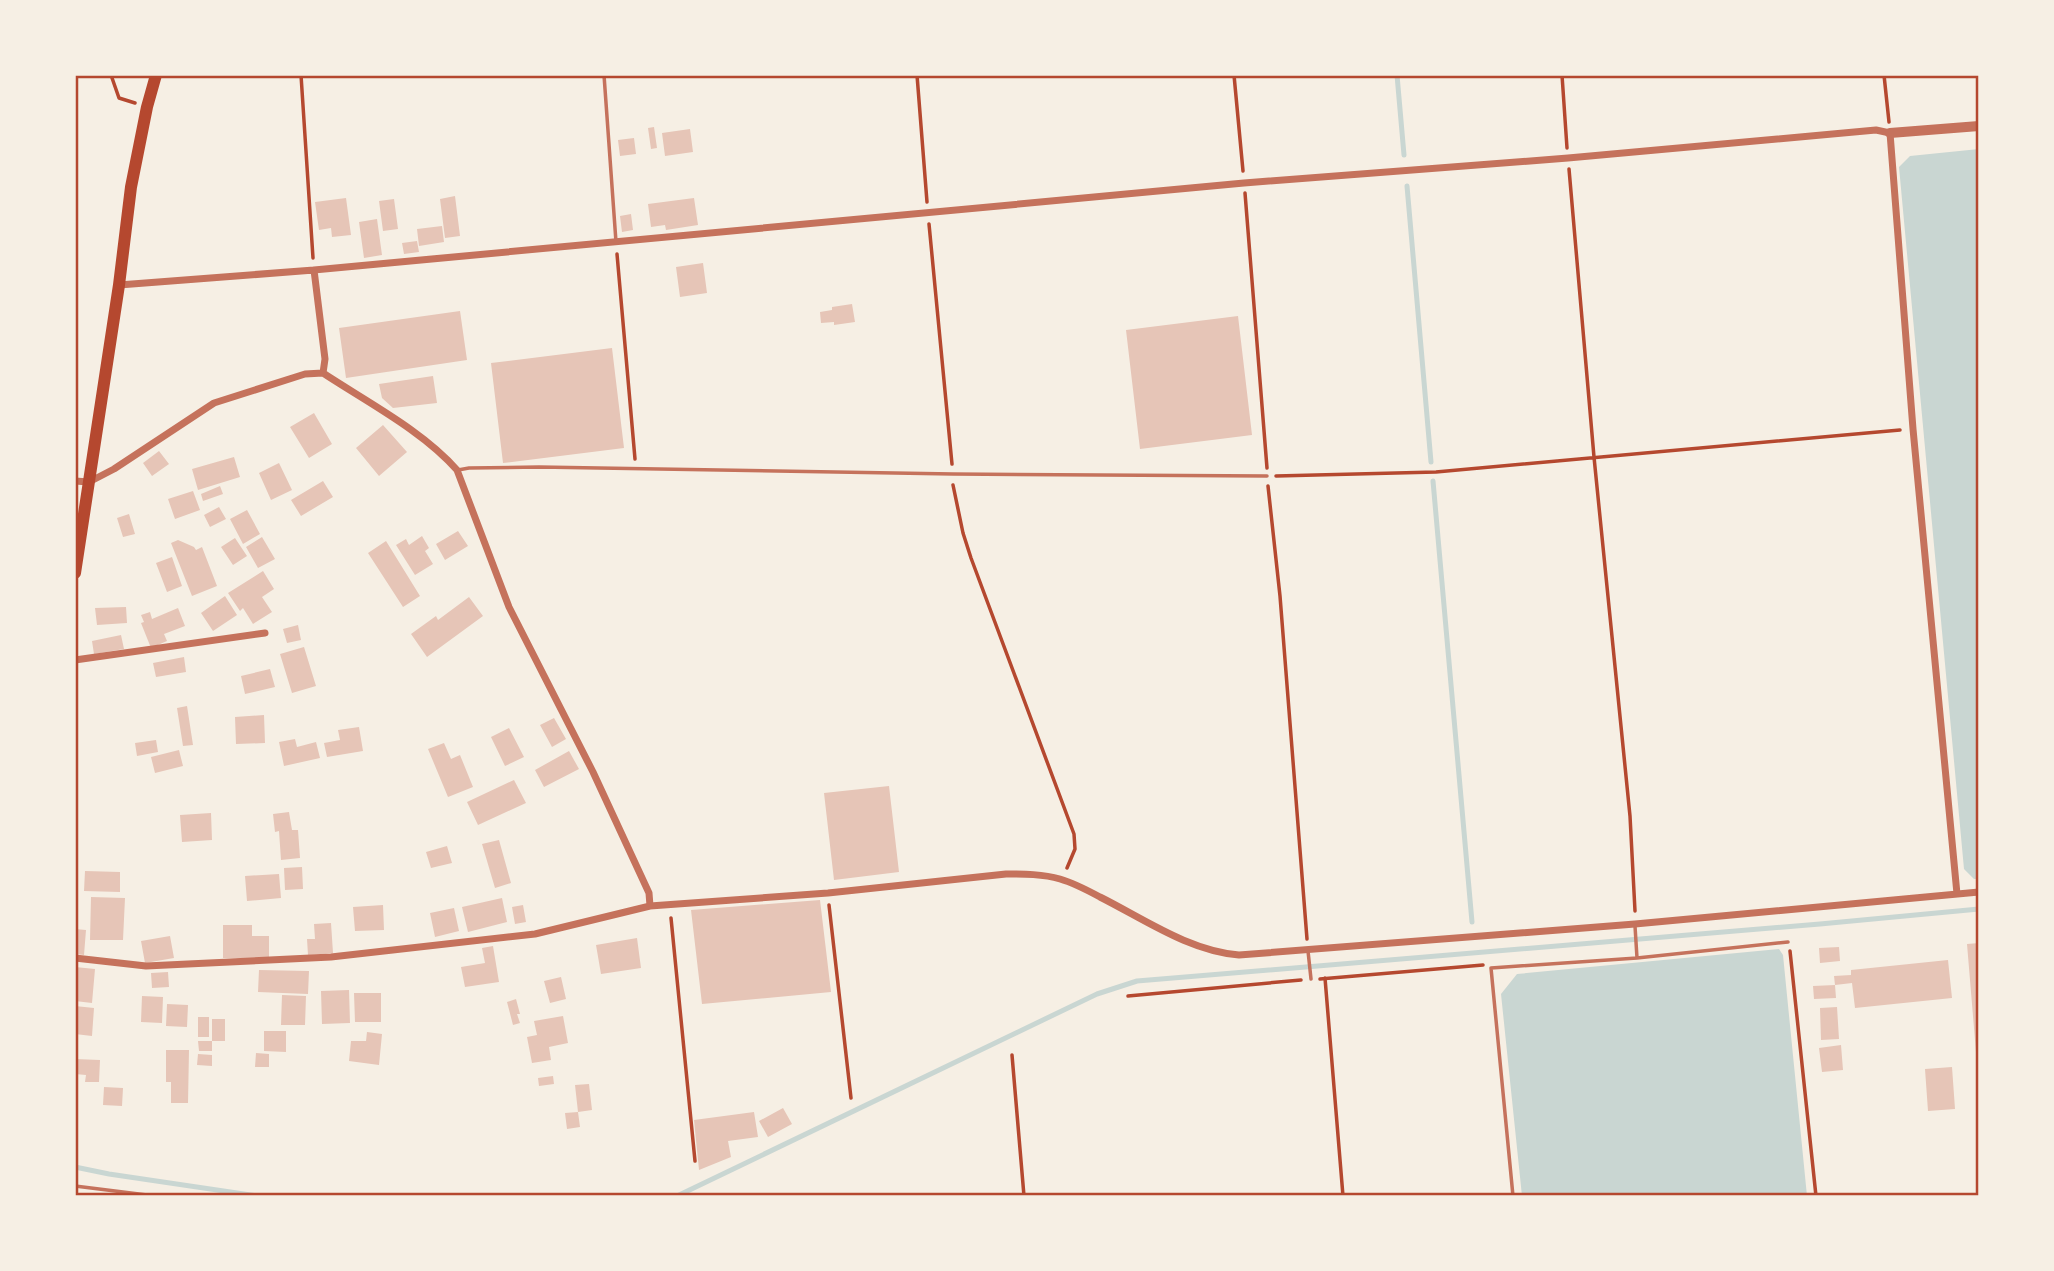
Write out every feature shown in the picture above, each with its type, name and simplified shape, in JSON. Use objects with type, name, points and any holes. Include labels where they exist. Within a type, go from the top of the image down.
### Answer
[{"type":"main road","points":[[75,573],[131,187],[156,75]]},
{"type":"street","points":[[118,285],[314,270],[1244,183],[1568,158],[1876,130],[1890,133],[1979,126]]},
{"type":"street","points":[[1890,133],[1913,429],[1957,894]]},
{"type":"street","points":[[314,270],[324,359],[323,373]]},
{"type":"street","points":[[75,481],[89,482],[114,469],[214,403],[304,374],[323,373],[425,440],[457,470],[509,607],[614,816],[649,893],[650,906]]},
{"type":"street","points":[[75,660],[265,633]]},
{"type":"street","points":[[75,958],[146,966],[331,957],[535,934],[650,906],[828,893],[1006,873],[1060,879],[1197,946],[1222,954],[1239,955],[1309,954],[1636,928],[1979,892]]},
{"type":"lane","points":[[604,75],[616,242]]},
{"type":"lane","points":[[457,470],[539,467],[1267,476]]},
{"type":"lane","points":[[1636,928],[1637,958]]},
{"type":"lane","points":[[1513,1196],[1491,968],[1637,958],[1788,942]]},
{"type":"lane","points":[[1309,954],[1310,977]]},
{"type":"lane","points":[[75,1186],[155,1196]]},
{"type":"path","points":[[111,75],[119,98],[147,107]]},
{"type":"path","points":[[302,75],[314,270]]},
{"type":"path","points":[[917,75],[954,493],[971,558],[1074,834],[1075,849],[1060,879]]},
{"type":"path","points":[[1234,75],[1309,954]]},
{"type":"path","points":[[1562,75],[1594,457],[1630,816],[1636,928]]},
{"type":"path","points":[[1884,75],[1890,133]]},
{"type":"path","points":[[616,242],[636,468]]},
{"type":"path","points":[[1267,476],[1436,472],[1913,429]]},
{"type":"path","points":[[828,893],[851,1097]]},
{"type":"path","points":[[670,905],[695,1161]]},
{"type":"path","points":[[1788,942],[1816,1196]]},
{"type":"path","points":[[1128,996],[1310,977],[1325,978],[1481,964],[1491,968]]},
{"type":"path","points":[[1325,978],[1343,1196]]},
{"type":"path","points":[[1012,1055],[1024,1196]]},
{"type":"shaded area","points":[[1979,149],[1979,879],[1974,879],[1964,869],[1899,167],[1910,156]]},
{"type":"shaded area","points":[[1779,949],[1783,955],[1807,1196],[1522,1196],[1501,994],[1517,974]]},
{"type":"building","points":[[654,127],[657,148],[651,149],[648,128]]},
{"type":"building","points":[[690,129],[693,152],[665,156],[662,133]]},
{"type":"building","points":[[634,138],[636,154],[620,156],[618,140]]},
{"type":"building","points":[[455,196],[460,236],[445,238],[440,199]]},
{"type":"building","points":[[346,198],[351,235],[332,237],[331,228],[319,230],[315,202]]},
{"type":"building","points":[[694,198],[698,225],[666,230],[665,225],[651,227],[648,204]]},
{"type":"building","points":[[394,199],[398,229],[383,231],[379,201]]},
{"type":"building","points":[[631,214],[633,230],[622,232],[620,216]]},
{"type":"building","points":[[377,219],[382,255],[364,258],[359,222]]},
{"type":"building","points":[[442,226],[444,242],[419,246],[417,229]]},
{"type":"building","points":[[417,241],[419,252],[404,254],[402,243]]},
{"type":"building","points":[[703,263],[707,293],[680,297],[676,267]]},
{"type":"building","points":[[852,304],[855,322],[834,325],[834,322],[821,323],[820,312]]},
{"type":"building","points":[[460,311],[467,360],[346,378],[339,328]]},
{"type":"building","points":[[1238,316],[1252,435],[1140,449],[1126,330]]},
{"type":"building","points":[[612,348],[624,448],[503,463],[491,363]]},
{"type":"building","points":[[433,376],[437,403],[393,408],[382,398],[379,384]]},
{"type":"building","points":[[314,413],[332,444],[309,458],[290,427]]},
{"type":"building","points":[[383,425],[407,452],[379,476],[356,448]]},
{"type":"building","points":[[159,451],[169,464],[152,476],[143,463]]},
{"type":"building","points":[[234,457],[240,477],[198,490],[192,469]]},
{"type":"building","points":[[279,463],[292,490],[271,500],[259,473]]},
{"type":"building","points":[[323,481],[333,497],[301,516],[291,500]]},
{"type":"building","points":[[220,486],[223,494],[203,501],[201,494]]},
{"type":"building","points":[[193,491],[200,510],[175,519],[168,499]]},
{"type":"building","points":[[219,507],[226,519],[210,527],[204,515]]},
{"type":"building","points":[[247,510],[260,534],[243,544],[230,519]]},
{"type":"building","points":[[129,514],[135,534],[123,537],[117,518]]},
{"type":"building","points":[[458,531],[468,546],[445,560],[436,544]]},
{"type":"building","points":[[422,536],[429,548],[425,551],[433,564],[415,575],[396,545],[406,539],[409,545]]},
{"type":"building","points":[[262,537],[275,559],[258,568],[246,547]]},
{"type":"building","points":[[235,538],[247,556],[233,565],[221,547]]},
{"type":"building","points":[[178,540],[196,550],[202,547],[217,586],[192,596],[171,543]]},
{"type":"building","points":[[386,541],[420,596],[403,607],[368,553]]},
{"type":"building","points":[[172,557],[182,586],[167,592],[156,563]]},
{"type":"building","points":[[263,571],[274,589],[262,597],[272,612],[253,624],[243,608],[240,611],[228,593]]},
{"type":"building","points":[[225,596],[237,615],[213,631],[201,613]]},
{"type":"building","points":[[469,597],[483,616],[427,657],[411,634],[436,616],[438,620]]},
{"type":"building","points":[[126,607],[127,623],[97,625],[95,608]]},
{"type":"building","points":[[178,608],[185,626],[164,634],[167,641],[151,648],[141,623],[144,622],[141,615],[150,612],[152,619]]},
{"type":"building","points":[[298,625],[301,640],[287,643],[283,629]]},
{"type":"building","points":[[121,635],[124,649],[94,654],[92,641]]},
{"type":"building","points":[[304,647],[316,686],[292,693],[280,654]]},
{"type":"building","points":[[184,657],[186,672],[156,677],[153,663]]},
{"type":"building","points":[[270,669],[275,687],[245,694],[241,676]]},
{"type":"building","points":[[187,706],[193,745],[183,746],[177,708]]},
{"type":"building","points":[[264,715],[265,743],[236,744],[235,717]]},
{"type":"building","points":[[554,718],[566,739],[552,747],[540,725]]},
{"type":"building","points":[[359,727],[363,751],[327,757],[324,743],[340,740],[338,730]]},
{"type":"building","points":[[509,728],[524,757],[505,766],[491,737]]},
{"type":"building","points":[[295,739],[297,747],[316,742],[320,758],[284,766],[279,742]]},
{"type":"building","points":[[156,740],[158,752],[137,756],[135,743]]},
{"type":"building","points":[[444,743],[451,759],[460,755],[473,787],[448,797],[428,749]]},
{"type":"building","points":[[179,750],[183,766],[155,773],[151,757]]},
{"type":"building","points":[[569,751],[579,769],[544,787],[535,770]]},
{"type":"building","points":[[514,780],[526,803],[478,825],[467,802]]},
{"type":"building","points":[[889,786],[899,872],[834,880],[824,793]]},
{"type":"building","points":[[289,812],[292,830],[298,830],[300,858],[281,860],[279,831],[275,832],[273,814]]},
{"type":"building","points":[[211,813],[212,840],[182,842],[180,815]]},
{"type":"building","points":[[499,840],[511,883],[495,888],[482,844]]},
{"type":"building","points":[[447,846],[452,863],[431,868],[426,852]]},
{"type":"building","points":[[302,867],[303,889],[285,890],[284,868]]},
{"type":"building","points":[[85,871],[120,872],[120,892],[84,891]]},
{"type":"building","points":[[279,874],[281,898],[247,901],[245,876]]},
{"type":"building","points":[[91,897],[125,898],[123,940],[90,940]]},
{"type":"building","points":[[502,898],[507,922],[468,932],[462,907]]},
{"type":"building","points":[[820,900],[831,992],[702,1004],[691,910]]},
{"type":"building","points":[[383,905],[384,930],[355,931],[353,907]]},
{"type":"building","points":[[523,905],[526,922],[515,924],[512,907]]},
{"type":"building","points":[[454,908],[459,931],[435,937],[430,913]]},
{"type":"building","points":[[331,923],[333,953],[308,955],[307,939],[315,939],[314,924]]},
{"type":"building","points":[[223,925],[252,925],[252,936],[269,936],[269,958],[223,958]]},
{"type":"building","points":[[75,929],[86,930],[84,955],[75,954]]},
{"type":"building","points":[[170,936],[174,958],[145,963],[141,941]]},
{"type":"building","points":[[637,938],[641,968],[601,974],[596,945]]},
{"type":"building","points":[[1979,943],[1979,1064],[1977,1064],[1967,944]]},
{"type":"building","points":[[493,946],[499,982],[465,987],[461,967],[485,963],[482,948]]},
{"type":"building","points":[[1839,947],[1840,961],[1820,963],[1819,948]]},
{"type":"building","points":[[1948,960],[1952,998],[1855,1008],[1852,983],[1835,985],[1834,976],[1851,975],[1851,970]]},
{"type":"building","points":[[75,967],[95,969],[92,1003],[75,1001]]},
{"type":"building","points":[[259,970],[309,971],[308,994],[258,992]]},
{"type":"building","points":[[168,972],[169,987],[152,988],[151,973]]},
{"type":"building","points":[[561,977],[566,999],[550,1003],[544,981]]},
{"type":"building","points":[[1835,985],[1836,998],[1814,999],[1813,986]]},
{"type":"building","points":[[349,990],[350,1023],[322,1024],[321,991]]},
{"type":"building","points":[[354,993],[381,993],[381,1022],[355,1022]]},
{"type":"building","points":[[282,995],[306,996],[305,1025],[281,1025]]},
{"type":"building","points":[[142,996],[163,997],[162,1023],[141,1022]]},
{"type":"building","points":[[516,999],[520,1023],[513,1025],[507,1002]]},
{"type":"building","points":[[167,1004],[188,1005],[187,1027],[166,1026]]},
{"type":"building","points":[[75,1006],[94,1008],[92,1036],[75,1034]]},
{"type":"building","points":[[1837,1007],[1839,1039],[1821,1040],[1820,1008]]},
{"type":"building","points":[[563,1016],[568,1043],[549,1047],[551,1060],[532,1063],[527,1037],[537,1035],[534,1021]]},
{"type":"building","points":[[198,1017],[209,1017],[209,1037],[198,1037]]},
{"type":"building","points":[[212,1019],[225,1019],[225,1041],[212,1041]]},
{"type":"building","points":[[264,1031],[286,1031],[286,1052],[264,1051]]},
{"type":"building","points":[[367,1032],[382,1034],[379,1065],[349,1061],[351,1041],[366,1041]]},
{"type":"building","points":[[198,1041],[212,1041],[212,1051],[199,1051]]},
{"type":"building","points":[[1841,1045],[1843,1070],[1822,1072],[1819,1048]]},
{"type":"building","points":[[166,1050],[189,1050],[188,1103],[171,1103],[171,1082],[166,1082]]},
{"type":"building","points":[[256,1053],[269,1054],[269,1067],[255,1067]]},
{"type":"building","points":[[198,1054],[212,1055],[212,1066],[197,1065]]},
{"type":"building","points":[[75,1059],[100,1060],[99,1082],[85,1082],[86,1075],[75,1074]]},
{"type":"building","points":[[1952,1067],[1955,1109],[1928,1111],[1925,1069]]},
{"type":"building","points":[[553,1076],[554,1084],[539,1086],[538,1078]]},
{"type":"building","points":[[589,1084],[592,1110],[578,1112],[575,1085]]},
{"type":"building","points":[[104,1087],[123,1088],[122,1106],[103,1105]]},
{"type":"building","points":[[783,1108],[792,1124],[768,1137],[759,1121]]},
{"type":"building","points":[[578,1112],[580,1127],[567,1129],[565,1113]]},
{"type":"building","points":[[754,1112],[758,1137],[728,1141],[731,1157],[699,1170],[694,1120]]},
{"type":"waterway","points":[[1397,75],[1404,155]]},
{"type":"waterway","points":[[1407,186],[1431,462]]},
{"type":"waterway","points":[[1433,481],[1472,922]]},
{"type":"waterway","points":[[677,1196],[1097,994],[1137,981],[1979,909]]},
{"type":"waterway","points":[[75,1167],[258,1196]]}]
